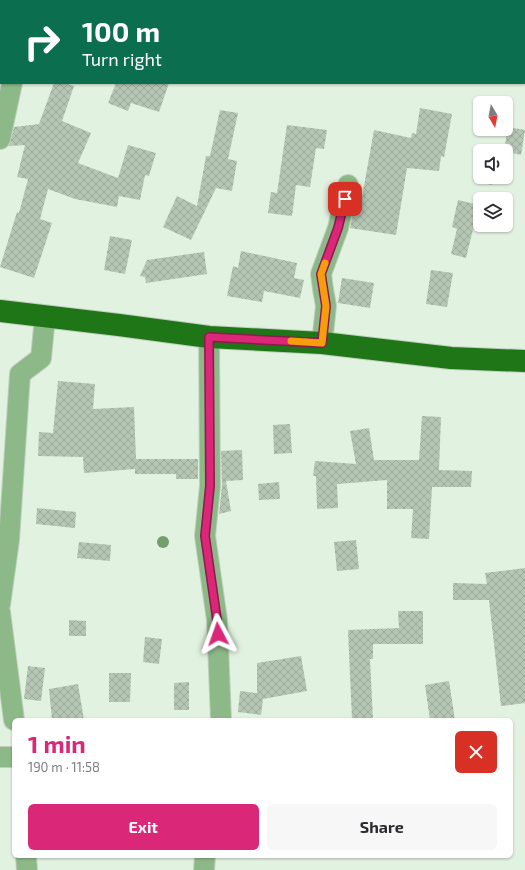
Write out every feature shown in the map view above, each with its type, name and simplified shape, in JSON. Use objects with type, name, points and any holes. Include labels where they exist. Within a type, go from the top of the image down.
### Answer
[{"type":"highway","points":[[0,311],[209,337],[322,343],[451,358],[525,361]]},
{"type":"street","points":[[0,139],[12,84]]},
{"type":"street","points":[[322,343],[326,306],[321,274],[338,228],[348,185]]},
{"type":"street","points":[[0,605],[9,540],[20,374],[41,358],[45,317]]},
{"type":"street","points":[[209,337],[210,486],[205,536],[217,620],[221,718]]},
{"type":"street","points":[[0,612],[14,718]]},
{"type":"street","points":[[0,758],[12,757]]},
{"type":"street","points":[[26,858],[27,870]]},
{"type":"street","points":[[204,870],[205,858]]},
{"type":"building","points":[[54,84],[67,84],[74,86],[62,121],[91,133],[78,163],[118,178],[128,145],[156,153],[149,176],[145,175],[140,200],[119,196],[117,207],[75,199],[48,189],[40,219],[52,223],[34,278],[0,267],[17,212],[19,213],[28,179],[17,177],[25,145],[9,146],[14,127],[39,124]]},
{"type":"building","points":[[116,84],[169,84],[159,112],[131,103],[128,111],[108,103]]},
{"type":"building","points":[[420,108],[452,114],[444,157],[441,156],[439,171],[407,168],[396,235],[350,228],[353,213],[359,214],[374,130],[411,138],[412,133],[416,134]]},
{"type":"building","points":[[220,110],[238,113],[228,159],[237,161],[232,191],[216,188],[191,240],[163,227],[177,196],[197,206],[206,156],[210,156]]},
{"type":"building","points":[[287,125],[327,130],[324,149],[316,148],[310,187],[296,185],[292,216],[268,213],[271,192],[277,193]]},
{"type":"building","points":[[513,128],[525,130],[521,155],[513,153],[513,144],[505,144],[506,136],[513,136]]},
{"type":"building","points":[[458,200],[473,204],[473,229],[466,258],[451,254],[457,229],[452,227]]},
{"type":"building","points":[[110,236],[132,240],[125,274],[104,270]]},
{"type":"building","points":[[241,251],[297,263],[294,278],[304,280],[300,298],[264,291],[262,302],[227,296],[233,266],[238,268]]},
{"type":"building","points":[[204,252],[207,274],[146,283],[145,277],[140,276],[147,260]]},
{"type":"building","points":[[431,270],[453,273],[447,307],[426,304]]},
{"type":"building","points":[[342,278],[374,283],[370,308],[338,303]]},
{"type":"building","points":[[58,381],[95,384],[93,409],[134,407],[136,459],[198,459],[198,479],[176,479],[176,474],[135,474],[135,469],[84,473],[83,457],[38,456],[39,432],[53,433]]},
{"type":"building","points":[[422,416],[441,417],[439,470],[472,471],[471,487],[432,487],[429,539],[411,538],[413,509],[387,509],[387,480],[337,484],[338,508],[317,509],[316,476],[313,476],[315,461],[356,464],[350,431],[369,428],[374,460],[419,460]]},
{"type":"building","points":[[290,424],[292,453],[274,454],[273,425]]},
{"type":"building","points":[[242,450],[243,480],[226,481],[231,511],[219,514],[222,486],[221,451]]},
{"type":"building","points":[[279,482],[280,499],[259,500],[258,484]]},
{"type":"building","points":[[37,508],[76,512],[75,528],[36,524]]},
{"type":"building","points":[[356,540],[359,569],[337,571],[334,542]]},
{"type":"building","points":[[79,542],[111,545],[110,561],[77,558]]},
{"type":"building","points":[[525,568],[525,703],[501,706],[489,600],[453,600],[453,583],[487,584],[485,573]]},
{"type":"building","points":[[398,611],[423,611],[423,644],[373,644],[373,659],[370,659],[373,718],[352,718],[348,630],[399,628]]},
{"type":"building","points":[[69,620],[86,621],[86,636],[69,636]]},
{"type":"building","points":[[145,637],[162,639],[159,664],[143,662]]},
{"type":"building","points":[[301,656],[307,691],[263,699],[261,715],[238,712],[240,691],[257,693],[257,663]]},
{"type":"building","points":[[28,666],[45,668],[41,701],[24,699]]},
{"type":"building","points":[[109,673],[131,673],[130,702],[109,702]]},
{"type":"building","points":[[449,681],[455,718],[430,718],[425,685]]},
{"type":"building","points":[[189,682],[189,710],[174,710],[174,683]]},
{"type":"building","points":[[78,684],[84,718],[52,718],[49,689]]},
{"type":"slow traffic","points":[[291,341],[322,343],[326,319],[326,306],[321,274],[325,263]]},
{"type":"route","points":[[218,634],[205,536],[210,486],[209,337],[322,343],[326,319],[326,306],[321,274],[338,228],[345,199]]}]
